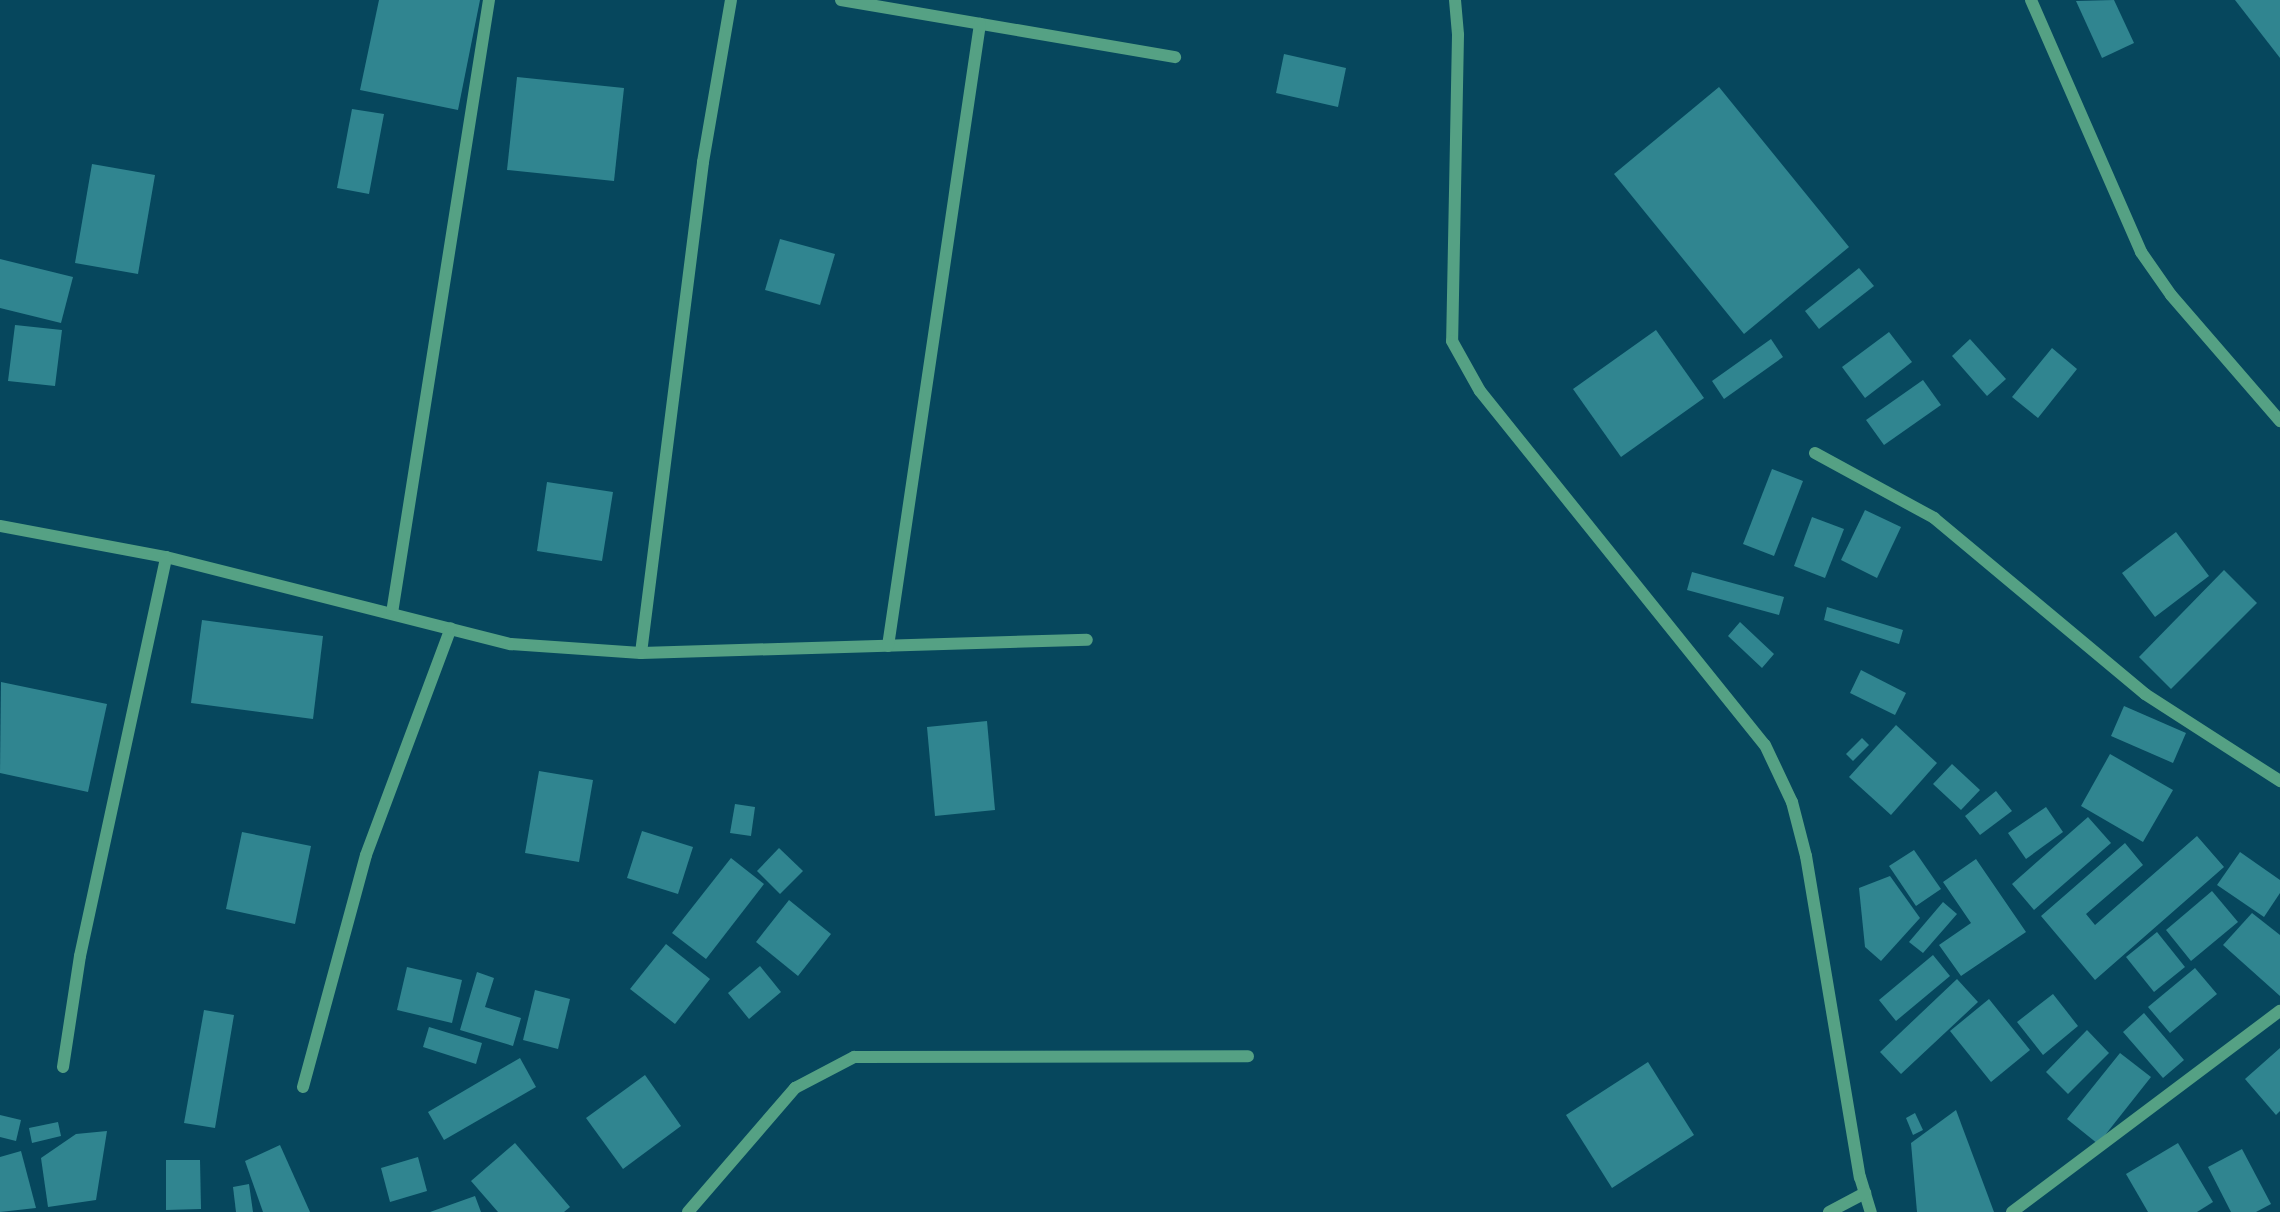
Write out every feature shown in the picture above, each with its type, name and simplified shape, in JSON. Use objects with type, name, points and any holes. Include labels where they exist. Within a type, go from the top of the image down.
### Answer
[{"type":"street","points":[[392,613],[489,0]]},
{"type":"street","points":[[640,653],[703,162],[731,0]]},
{"type":"street","points":[[841,0],[1175,57]]},
{"type":"street","points":[[1455,0],[1458,35],[1452,341],[1480,391],[1765,745],[1792,802],[1806,856],[1865,1193],[1871,1212]]},
{"type":"street","points":[[2031,0],[2141,252],[2171,295],[2280,421]]},
{"type":"street","points":[[888,646],[980,24]]},
{"type":"street","points":[[1815,453],[1934,519],[2146,694],[2280,781]]},
{"type":"street","points":[[0,526],[166,557],[511,644],[640,653],[1087,640]]},
{"type":"street","points":[[63,1067],[80,956],[166,557]]},
{"type":"street","points":[[303,1087],[366,855],[451,628]]},
{"type":"street","points":[[2012,1212],[2280,1011]]},
{"type":"street","points":[[688,1212],[795,1088],[854,1057],[1248,1056]]},
{"type":"street","points":[[1829,1212],[1865,1193]]},
{"type":"building","points":[[379,0],[480,0],[458,110],[360,90]]},
{"type":"building","points":[[2114,0],[2134,43],[2102,58],[2076,1]]},
{"type":"building","points":[[2235,0],[2280,0],[2280,58]]},
{"type":"building","points":[[1284,54],[1346,68],[1338,107],[1276,93]]},
{"type":"building","points":[[517,77],[624,88],[614,181],[507,170]]},
{"type":"building","points":[[1719,87],[1849,247],[1744,334],[1614,174]]},
{"type":"building","points":[[352,109],[384,114],[369,194],[337,188]]},
{"type":"building","points":[[92,164],[155,175],[138,274],[75,263]]},
{"type":"building","points":[[780,239],[835,254],[820,305],[765,290]]},
{"type":"building","points":[[0,259],[73,277],[61,323],[0,308]]},
{"type":"building","points":[[1859,268],[1874,286],[1819,329],[1805,311]]},
{"type":"building","points":[[15,325],[62,330],[55,386],[8,381]]},
{"type":"building","points":[[1656,330],[1704,398],[1621,457],[1573,389]]},
{"type":"building","points":[[1889,332],[1912,362],[1865,398],[1842,367]]},
{"type":"building","points":[[1771,339],[1783,357],[1724,399],[1712,381]]},
{"type":"building","points":[[1970,339],[2006,379],[1987,396],[1952,356]]},
{"type":"building","points":[[2052,348],[2077,369],[2038,418],[2012,397]]},
{"type":"building","points":[[1923,380],[1941,405],[1884,445],[1866,420]]},
{"type":"building","points":[[1772,469],[1803,481],[1774,556],[1743,544]]},
{"type":"building","points":[[547,482],[613,492],[602,561],[537,551]]},
{"type":"building","points":[[1865,510],[1901,527],[1877,578],[1841,560]]},
{"type":"building","points":[[1812,517],[1844,529],[1825,578],[1794,566]]},
{"type":"building","points":[[2176,532],[2209,576],[2155,617],[2122,573]]},
{"type":"building","points":[[2224,570],[2257,603],[2171,689],[2139,657]]},
{"type":"building","points":[[1692,572],[1784,597],[1779,615],[1687,590]]},
{"type":"building","points":[[1827,607],[1903,630],[1899,644],[1824,620]]},
{"type":"building","points":[[202,620],[323,636],[313,719],[191,703]]},
{"type":"building","points":[[1740,622],[1774,654],[1762,668],[1728,636]]},
{"type":"building","points":[[1861,670],[1906,693],[1895,715],[1850,693]]},
{"type":"building","points":[[1,682],[107,704],[88,792],[0,773]]},
{"type":"building","points":[[2124,706],[2186,733],[2173,763],[2111,736]]},
{"type":"building","points":[[987,721],[995,810],[935,816],[927,727]]},
{"type":"building","points":[[1896,725],[1937,763],[1891,815],[1849,777]]},
{"type":"building","points":[[1862,738],[1869,745],[1853,761],[1846,754]]},
{"type":"building","points":[[2110,754],[2173,790],[2143,842],[2081,806]]},
{"type":"building","points":[[1952,764],[1980,790],[1961,810],[1933,784]]},
{"type":"building","points":[[539,771],[593,780],[579,862],[525,853]]},
{"type":"building","points":[[1996,791],[2012,811],[1980,835],[1965,816]]},
{"type":"building","points":[[735,804],[755,807],[751,836],[730,833]]},
{"type":"building","points":[[2046,807],[2063,832],[2026,859],[2008,833]]},
{"type":"building","points":[[2088,817],[2111,843],[2034,910],[2012,884]]},
{"type":"building","points":[[642,831],[693,847],[678,894],[627,878]]},
{"type":"building","points":[[242,832],[311,846],[295,924],[226,909]]},
{"type":"building","points":[[2197,836],[2224,867],[2095,980],[2041,916],[2125,843],[2143,865],[2086,914],[2095,925]]},
{"type":"building","points":[[779,848],[803,871],[780,894],[757,871]]},
{"type":"building","points":[[1914,850],[1941,889],[1916,906],[1889,866]]},
{"type":"building","points":[[2240,852],[2280,880],[2280,893],[2264,917],[2217,885]]},
{"type":"building","points":[[731,858],[764,884],[706,959],[672,933]]},
{"type":"building","points":[[1976,859],[2026,932],[1961,976],[1939,945],[1971,923],[1943,882]]},
{"type":"building","points":[[1890,876],[1920,918],[1881,961],[1865,947],[1859,888]]},
{"type":"building","points":[[2212,891],[2238,922],[2191,961],[2166,930]]},
{"type":"building","points":[[789,900],[831,934],[798,976],[756,942]]},
{"type":"building","points":[[1943,902],[1957,914],[1923,953],[1909,942]]},
{"type":"building","points":[[2252,913],[2280,935],[2280,996],[2223,945]]},
{"type":"building","points":[[2157,932],[2185,967],[2154,992],[2126,957]]},
{"type":"building","points":[[666,944],[710,979],[675,1024],[630,989]]},
{"type":"building","points":[[1933,955],[1950,976],[1896,1021],[1879,1000]]},
{"type":"building","points":[[760,966],[781,992],[749,1019],[728,993]]},
{"type":"building","points":[[407,967],[462,980],[452,1023],[397,1010]]},
{"type":"building","points":[[2195,968],[2217,994],[2170,1033],[2148,1007]]},
{"type":"building","points":[[477,972],[494,978],[485,1007],[521,1018],[513,1046],[460,1030]]},
{"type":"building","points":[[1957,979],[1978,1002],[1901,1074],[1880,1052]]},
{"type":"building","points":[[535,990],[570,999],[558,1049],[523,1040]]},
{"type":"building","points":[[2053,994],[2078,1026],[2043,1055],[2017,1022]]},
{"type":"building","points":[[1989,999],[2030,1050],[1991,1082],[1950,1031]]},
{"type":"building","points":[[204,1010],[234,1015],[215,1128],[184,1123]]},
{"type":"building","points":[[2144,1013],[2184,1060],[2163,1078],[2123,1032]]},
{"type":"building","points":[[429,1027],[482,1043],[476,1064],[423,1047]]},
{"type":"building","points":[[2087,1030],[2109,1053],[2068,1094],[2046,1072]]},
{"type":"building","points":[[2280,1048],[2280,1111],[2276,1115],[2245,1079]]},
{"type":"building","points":[[2120,1053],[2151,1077],[2098,1144],[2067,1119]]},
{"type":"building","points":[[520,1058],[536,1087],[444,1140],[428,1112]]},
{"type":"building","points":[[1648,1062],[1694,1135],[1612,1188],[1566,1115]]},
{"type":"building","points":[[645,1075],[681,1126],[623,1169],[586,1118]]},
{"type":"building","points":[[1956,1110],[1994,1212],[1917,1212],[1911,1143]]},
{"type":"building","points":[[1915,1113],[1923,1130],[1913,1135],[1906,1118]]},
{"type":"building","points":[[0,1115],[21,1120],[16,1141],[0,1137]]},
{"type":"building","points":[[58,1122],[61,1136],[32,1143],[29,1128]]},
{"type":"building","points":[[107,1131],[96,1200],[48,1207],[41,1158],[76,1134]]},
{"type":"building","points":[[515,1143],[570,1207],[564,1212],[498,1212],[471,1181]]},
{"type":"building","points":[[2178,1143],[2213,1202],[2197,1212],[2148,1212],[2126,1174]]},
{"type":"building","points":[[280,1145],[310,1212],[263,1212],[245,1161]]},
{"type":"building","points":[[2242,1149],[2271,1204],[2256,1212],[2231,1212],[2208,1167]]},
{"type":"building","points":[[21,1151],[36,1208],[0,1212],[0,1157]]},
{"type":"building","points":[[418,1157],[427,1191],[390,1202],[381,1168]]},
{"type":"building","points":[[166,1160],[200,1160],[201,1209],[166,1210]]},
{"type":"building","points":[[249,1184],[253,1212],[236,1212],[233,1187]]},
{"type":"building","points":[[475,1196],[481,1212],[430,1212]]}]
